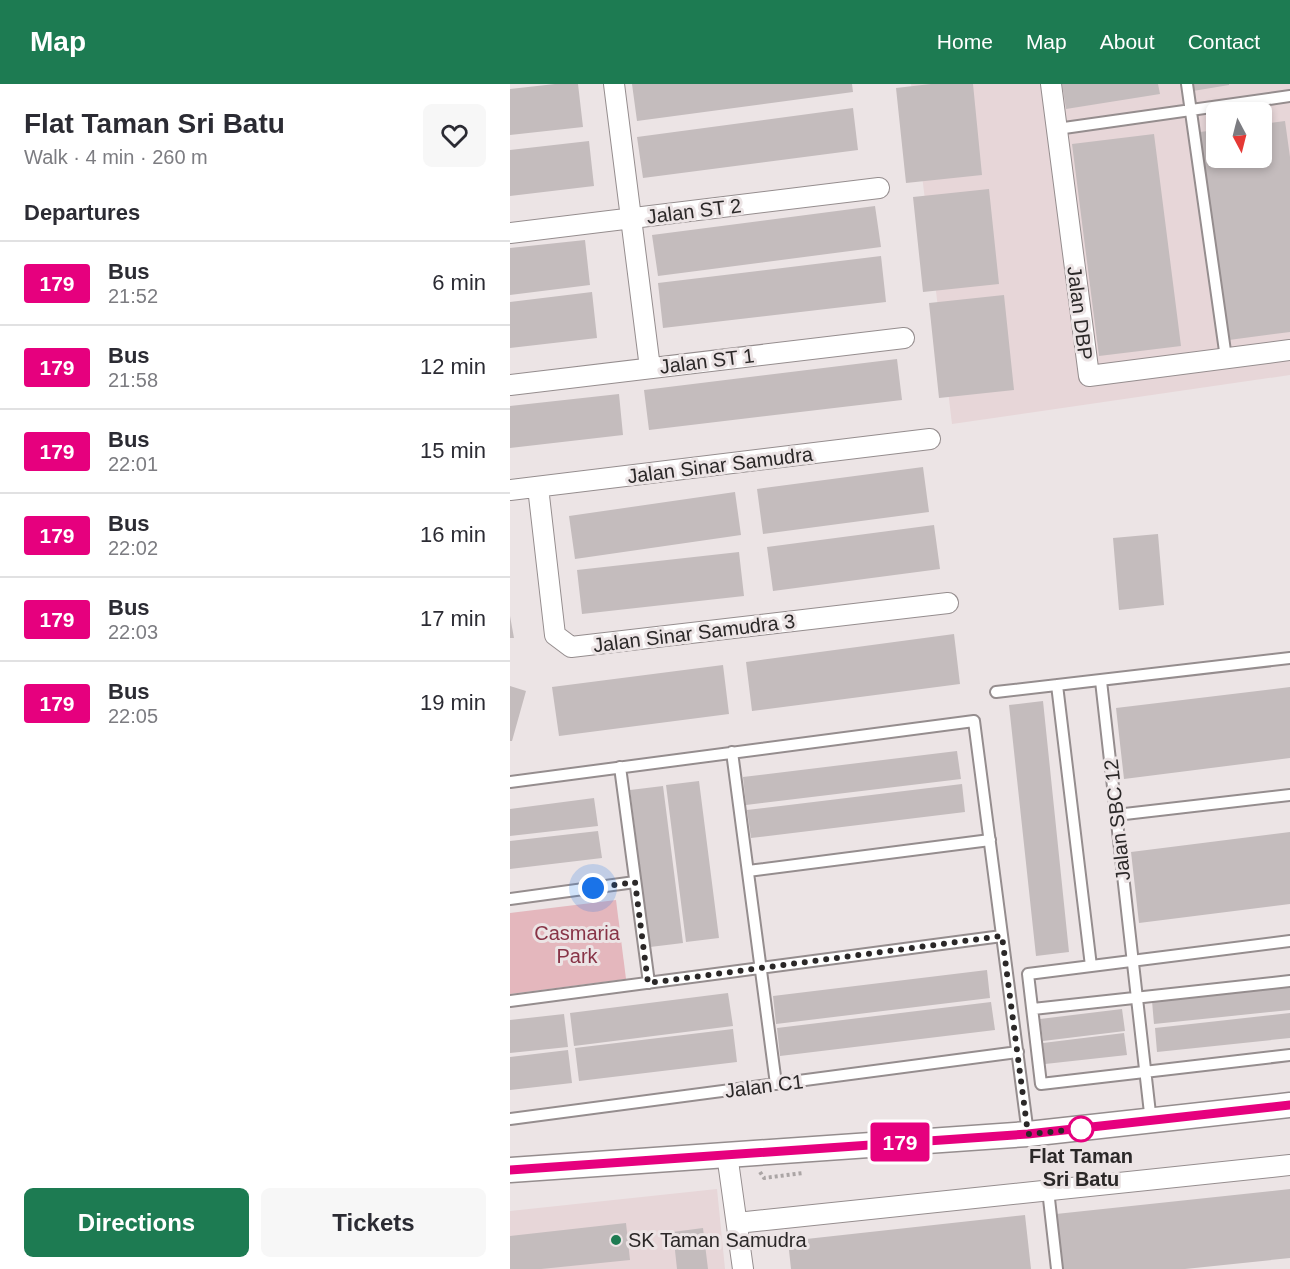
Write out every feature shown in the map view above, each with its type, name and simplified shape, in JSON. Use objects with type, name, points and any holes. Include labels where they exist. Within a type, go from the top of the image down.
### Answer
[{"type":"street","points":[[614,84],[650,368]]},
{"type":"street","name":"Jalan DBP","points":[[1051,84],[1089,376],[1290,350]]},
{"type":"street","name":"Jalan ST 2","points":[[510,233],[879,188]]},
{"type":"street","name":"Jalan ST 1","points":[[510,386],[904,338]]},
{"type":"street","name":"Jalan Sinar Samudra","points":[[510,490],[930,439]]},
{"type":"street","name":"Jalan Sinar Samudra 3","points":[[538,487],[555,635],[571,647],[948,603]]},
{"type":"street","points":[[510,1170],[1028,1134],[1290,1105]]},
{"type":"street","points":[[727,1154],[743,1269]]},
{"type":"street","points":[[737,1222],[1290,1165]]},
{"type":"lane","points":[[1187,84],[1226,358]]},
{"type":"lane","points":[[1057,129],[1290,96]]},
{"type":"lane","points":[[996,692],[1290,658]]},
{"type":"lane","name":"Jalan SBC 12","points":[[1101,681],[1151,1122]]},
{"type":"lane","points":[[1057,685],[1091,966]]},
{"type":"lane","points":[[510,782],[974,720],[1028,1134]]},
{"type":"lane","points":[[732,752],[776,1084]]},
{"type":"lane","points":[[620,767],[648,983]]},
{"type":"lane","points":[[1116,815],[1290,795]]},
{"type":"lane","points":[[748,872],[990,840]]},
{"type":"lane","points":[[510,899],[635,882]]},
{"type":"lane","points":[[510,1001],[1002,936]]},
{"type":"lane","points":[[1290,941],[1028,974],[1041,1084],[1290,1055]]},
{"type":"lane","points":[[1033,1009],[1290,981]]},
{"type":"lane","name":"Jalan C1","points":[[510,1119],[1018,1053]]},
{"type":"lane","points":[[1048,1190],[1056,1269]]},
{"type":"shaded area","points":[[911,84],[1290,84],[1290,375],[952,424]]},
{"type":"shaded area","name":"SK Taman Samudra","points":[[717,1189],[725,1269],[510,1269],[510,1211]]},
{"type":"green space","name":"Casmaria Park","points":[[616,900],[626,979],[510,994],[510,913]]},
{"type":"building","points":[[578,84],[583,127],[510,135],[510,89]]},
{"type":"building","points":[[632,84],[852,84],[853,92],[637,121]]},
{"type":"building","points":[[931,84],[973,84],[982,175],[906,183],[896,88]]},
{"type":"building","points":[[1062,84],[1158,84],[1160,94],[1066,109]]},
{"type":"building","points":[[1192,84],[1229,84],[1229,85],[1193,91]]},
{"type":"building","points":[[853,108],[858,150],[643,178],[637,137]]},
{"type":"building","points":[[1285,121],[1290,157],[1290,332],[1229,340],[1200,132],[1206,131],[1206,168],[1272,168],[1272,123]]},
{"type":"building","points":[[1154,134],[1181,346],[1099,356],[1072,144]]},
{"type":"building","points":[[589,141],[594,186],[510,196],[510,150]]},
{"type":"building","points":[[989,189],[999,284],[923,292],[913,197]]},
{"type":"building","points":[[875,206],[881,247],[658,276],[652,235]]},
{"type":"building","points":[[585,240],[590,285],[510,295],[510,248]]},
{"type":"building","points":[[881,256],[886,302],[663,328],[658,283]]},
{"type":"building","points":[[592,292],[597,338],[510,348],[510,302]]},
{"type":"building","points":[[1004,295],[1014,390],[939,398],[929,303]]},
{"type":"building","points":[[897,359],[902,400],[649,430],[644,390]]},
{"type":"building","points":[[619,394],[623,435],[510,448],[510,406]]},
{"type":"building","points":[[923,467],[929,512],[763,534],[757,489]]},
{"type":"building","points":[[735,492],[741,535],[575,559],[569,516]]},
{"type":"building","points":[[934,525],[940,569],[773,591],[767,547]]},
{"type":"building","points":[[1158,534],[1164,605],[1119,610],[1113,538]]},
{"type":"building","points":[[739,552],[744,596],[582,614],[577,570]]},
{"type":"building","points":[[510,616],[514,638],[510,638]]},
{"type":"building","points":[[954,634],[960,684],[752,711],[746,662]]},
{"type":"building","points":[[723,665],[729,714],[559,736],[552,687]]},
{"type":"building","points":[[510,686],[526,691],[512,741],[510,741]]},
{"type":"building","points":[[1290,687],[1290,758],[1124,779],[1116,708]]},
{"type":"building","points":[[1043,701],[1069,952],[1036,956],[1009,705]]},
{"type":"building","points":[[957,751],[961,779],[746,805],[743,777]]},
{"type":"building","points":[[699,781],[719,938],[686,942],[666,785]]},
{"type":"building","points":[[962,784],[965,812],[751,838],[747,810]]},
{"type":"building","points":[[663,786],[683,943],[650,947],[630,790]]},
{"type":"building","points":[[594,798],[598,826],[510,836],[510,809]]},
{"type":"building","points":[[598,831],[602,858],[510,869],[510,841]]},
{"type":"building","points":[[1290,832],[1290,904],[1139,923],[1131,852]]},
{"type":"building","points":[[987,970],[990,998],[776,1024],[773,996]]},
{"type":"building","points":[[1290,986],[1290,1010],[1154,1024],[1152,1001]]},
{"type":"building","points":[[728,993],[733,1026],[574,1046],[570,1013]]},
{"type":"building","points":[[991,1002],[995,1030],[780,1056],[777,1028]]},
{"type":"building","points":[[1122,1009],[1125,1031],[1043,1041],[1040,1019]]},
{"type":"building","points":[[1290,1013],[1290,1038],[1157,1052],[1155,1028]]},
{"type":"building","points":[[564,1014],[568,1047],[510,1053],[510,1020]]},
{"type":"building","points":[[733,1029],[737,1062],[579,1081],[575,1048]]},
{"type":"building","points":[[1124,1033],[1127,1055],[1045,1064],[1043,1043]]},
{"type":"building","points":[[568,1050],[572,1083],[510,1090],[510,1057]]},
{"type":"building","points":[[1290,1189],[1290,1258],[1185,1269],[1062,1269],[1056,1214]]},
{"type":"building","points":[[1025,1215],[1031,1269],[791,1269],[788,1241]]},
{"type":"building","points":[[626,1223],[630,1260],[541,1269],[510,1269],[510,1236]]},
{"type":"building","points":[[703,1228],[708,1269],[677,1269],[673,1232]]},
{"type":"bus line","name":"179","points":[[510,1170],[1028,1134],[1290,1105]]},
{"type":"place","name":"Flat Taman Sri Batu","points":[[1081,1129]]},
{"type":"place","name":"SK Taman Samudra","points":[[616,1240]]},
{"type":"route","points":[[593,888],[635,882],[648,983],[1002,936],[1028,1134],[1081,1129]]}]
